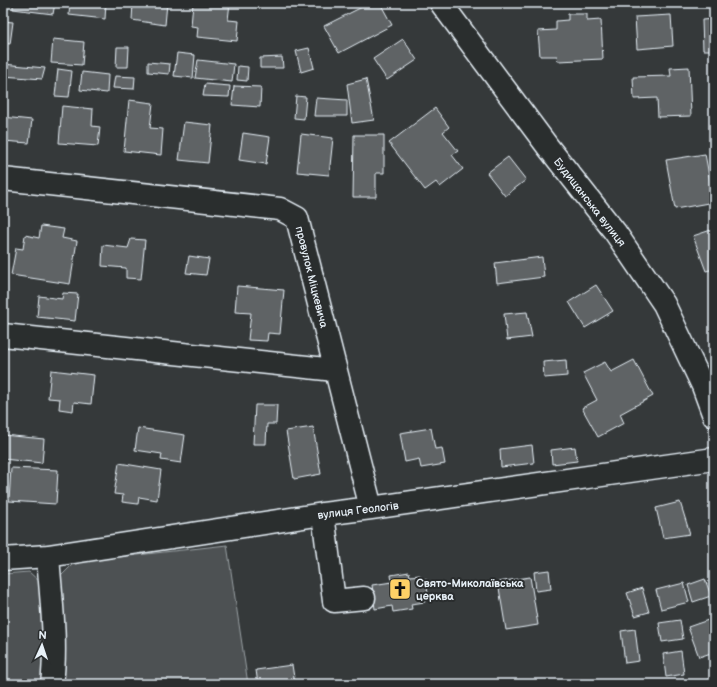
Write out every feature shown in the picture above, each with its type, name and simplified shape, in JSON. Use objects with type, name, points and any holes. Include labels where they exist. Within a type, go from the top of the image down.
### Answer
[{"type":"street","name":"Будищанська вулиця","points":[[441,3],[548,147],[615,232],[664,304],[709,385],[714,416]]},
{"type":"street","name":"провулок Міцкевича","points":[[3,179],[280,208],[297,218],[371,508]]},
{"type":"street","points":[[3,335],[335,370]]},
{"type":"street","name":"вулиця Геологів","points":[[3,559],[48,556],[323,514],[714,459]]},
{"type":"street","points":[[323,514],[334,601],[364,598]]},
{"type":"street","points":[[48,556],[53,619],[54,657],[52,684]]},
{"type":"shaded area","points":[[227,545],[248,684],[61,684],[58,579],[75,562]]},
{"type":"shaded area","points":[[29,572],[40,582],[48,652],[44,684],[3,684],[3,574]]},
{"type":"building","points":[[13,3],[55,3],[53,14],[13,9]]},
{"type":"building","points":[[70,3],[106,3],[105,19],[69,15]]},
{"type":"building","points":[[133,3],[167,3],[165,25],[132,20]]},
{"type":"building","points":[[193,3],[230,3],[228,20],[239,21],[237,41],[197,37],[198,27],[191,26]]},
{"type":"building","points":[[370,3],[380,3],[392,25],[339,53],[324,26]]},
{"type":"building","points":[[568,14],[587,14],[587,21],[601,20],[603,59],[558,61],[557,56],[540,56],[538,31],[556,30],[556,21],[568,20]]},
{"type":"building","points":[[671,15],[673,46],[637,49],[635,17]]},
{"type":"building","points":[[714,19],[714,50],[703,50],[702,20]]},
{"type":"building","points":[[3,21],[13,22],[10,44],[3,43]]},
{"type":"building","points":[[53,39],[84,42],[82,65],[51,63]]},
{"type":"building","points":[[403,39],[417,60],[387,80],[373,59]]},
{"type":"building","points":[[117,47],[129,47],[128,67],[116,67]]},
{"type":"building","points":[[309,48],[314,68],[301,72],[296,51]]},
{"type":"building","points":[[177,53],[195,55],[193,78],[174,76]]},
{"type":"building","points":[[282,57],[283,68],[260,68],[260,58]]},
{"type":"building","points":[[198,60],[234,64],[232,82],[195,78]]},
{"type":"building","points":[[148,62],[170,64],[169,74],[148,72]]},
{"type":"building","points":[[3,64],[45,68],[42,79],[3,76]]},
{"type":"building","points":[[238,66],[248,67],[247,81],[237,80]]},
{"type":"building","points":[[689,67],[691,116],[658,117],[657,98],[634,99],[633,77],[671,76],[670,68]]},
{"type":"building","points":[[58,69],[72,71],[69,97],[55,96]]},
{"type":"building","points":[[82,72],[108,75],[107,93],[80,90]]},
{"type":"building","points":[[115,76],[135,77],[134,89],[113,88]]},
{"type":"building","points":[[366,79],[374,120],[352,123],[347,84]]},
{"type":"building","points":[[205,84],[230,86],[229,97],[203,96]]},
{"type":"building","points":[[234,86],[261,87],[260,107],[232,105]]},
{"type":"building","points":[[296,96],[306,97],[304,119],[294,118]]},
{"type":"building","points":[[316,98],[347,100],[347,116],[314,116]]},
{"type":"building","points":[[129,100],[153,103],[150,128],[163,129],[161,155],[124,151]]},
{"type":"building","points":[[62,106],[93,109],[92,126],[100,127],[98,146],[59,143]]},
{"type":"building","points":[[435,108],[449,127],[443,132],[458,151],[452,155],[463,169],[440,187],[436,182],[425,190],[389,143]]},
{"type":"building","points":[[3,117],[32,120],[29,143],[3,141]]},
{"type":"building","points":[[184,122],[212,125],[208,163],[179,160]]},
{"type":"building","points":[[243,133],[270,137],[266,164],[239,160]]},
{"type":"building","points":[[301,134],[333,138],[329,175],[297,172]]},
{"type":"building","points":[[354,135],[384,135],[384,173],[376,173],[376,197],[353,197]]},
{"type":"building","points":[[705,154],[714,202],[675,209],[666,160]]},
{"type":"building","points":[[508,157],[526,180],[505,196],[487,173]]},
{"type":"building","points":[[41,226],[64,229],[62,238],[77,241],[70,284],[11,275],[16,248],[23,249],[25,235],[39,238]]},
{"type":"building","points":[[714,229],[714,269],[706,271],[693,236]]},
{"type":"building","points":[[131,239],[145,240],[141,279],[126,278],[126,268],[102,266],[103,245],[128,248]]},
{"type":"building","points":[[189,256],[209,259],[206,275],[186,273]]},
{"type":"building","points":[[542,257],[544,277],[497,283],[495,263]]},
{"type":"building","points":[[596,285],[613,311],[585,328],[569,302]]},
{"type":"building","points":[[237,286],[284,290],[280,334],[268,333],[267,341],[248,340],[251,313],[235,312]]},
{"type":"building","points":[[63,293],[78,294],[75,321],[37,317],[39,296],[62,299]]},
{"type":"building","points":[[527,312],[532,337],[507,340],[504,314]]},
{"type":"building","points":[[566,360],[567,376],[544,378],[543,362]]},
{"type":"building","points":[[634,360],[653,396],[620,414],[624,423],[598,437],[582,408],[597,400],[583,373],[605,362],[611,372]]},
{"type":"building","points":[[51,370],[94,375],[91,404],[74,402],[73,411],[59,409],[60,399],[48,398]]},
{"type":"building","points":[[255,405],[277,405],[276,424],[267,424],[266,444],[253,444]]},
{"type":"building","points":[[313,427],[321,474],[294,479],[286,431]]},
{"type":"building","points":[[138,428],[185,435],[181,463],[161,460],[162,454],[135,450]]},
{"type":"building","points":[[431,428],[435,449],[442,448],[445,464],[421,468],[419,459],[405,462],[400,433]]},
{"type":"building","points":[[3,435],[44,439],[42,463],[3,459]]},
{"type":"building","points":[[532,445],[534,463],[501,467],[500,449]]},
{"type":"building","points":[[575,447],[577,461],[552,464],[551,450]]},
{"type":"building","points":[[119,463],[161,470],[157,500],[139,497],[138,504],[122,502],[123,495],[114,494]]},
{"type":"building","points":[[11,468],[58,470],[56,504],[9,501]]},
{"type":"building","points":[[680,502],[690,534],[663,538],[656,508]]},
{"type":"building","points":[[549,570],[551,589],[536,591],[534,572]]},
{"type":"building","name":"Свято-Миколаївська церква","points":[[409,572],[410,576],[420,575],[421,580],[426,579],[428,594],[424,595],[425,602],[411,604],[412,609],[393,612],[392,606],[375,609],[372,585],[392,582],[391,575]]},
{"type":"building","points":[[530,577],[538,625],[506,630],[498,582]]},
{"type":"building","points":[[705,579],[711,596],[693,602],[688,585]]},
{"type":"building","points":[[684,583],[689,602],[661,609],[656,590]]},
{"type":"building","points":[[642,588],[649,612],[635,616],[627,593]]},
{"type":"building","points":[[714,618],[714,652],[699,657],[688,627]]},
{"type":"building","points":[[680,620],[683,639],[662,642],[659,623]]},
{"type":"building","points":[[635,629],[639,661],[625,663],[621,631]]},
{"type":"building","points":[[681,651],[684,674],[666,677],[663,654]]},
{"type":"building","points":[[292,665],[295,684],[258,684],[256,670]]},
{"type":"place","name":"Свято-Миколаївська церква","points":[[400,589]]}]
